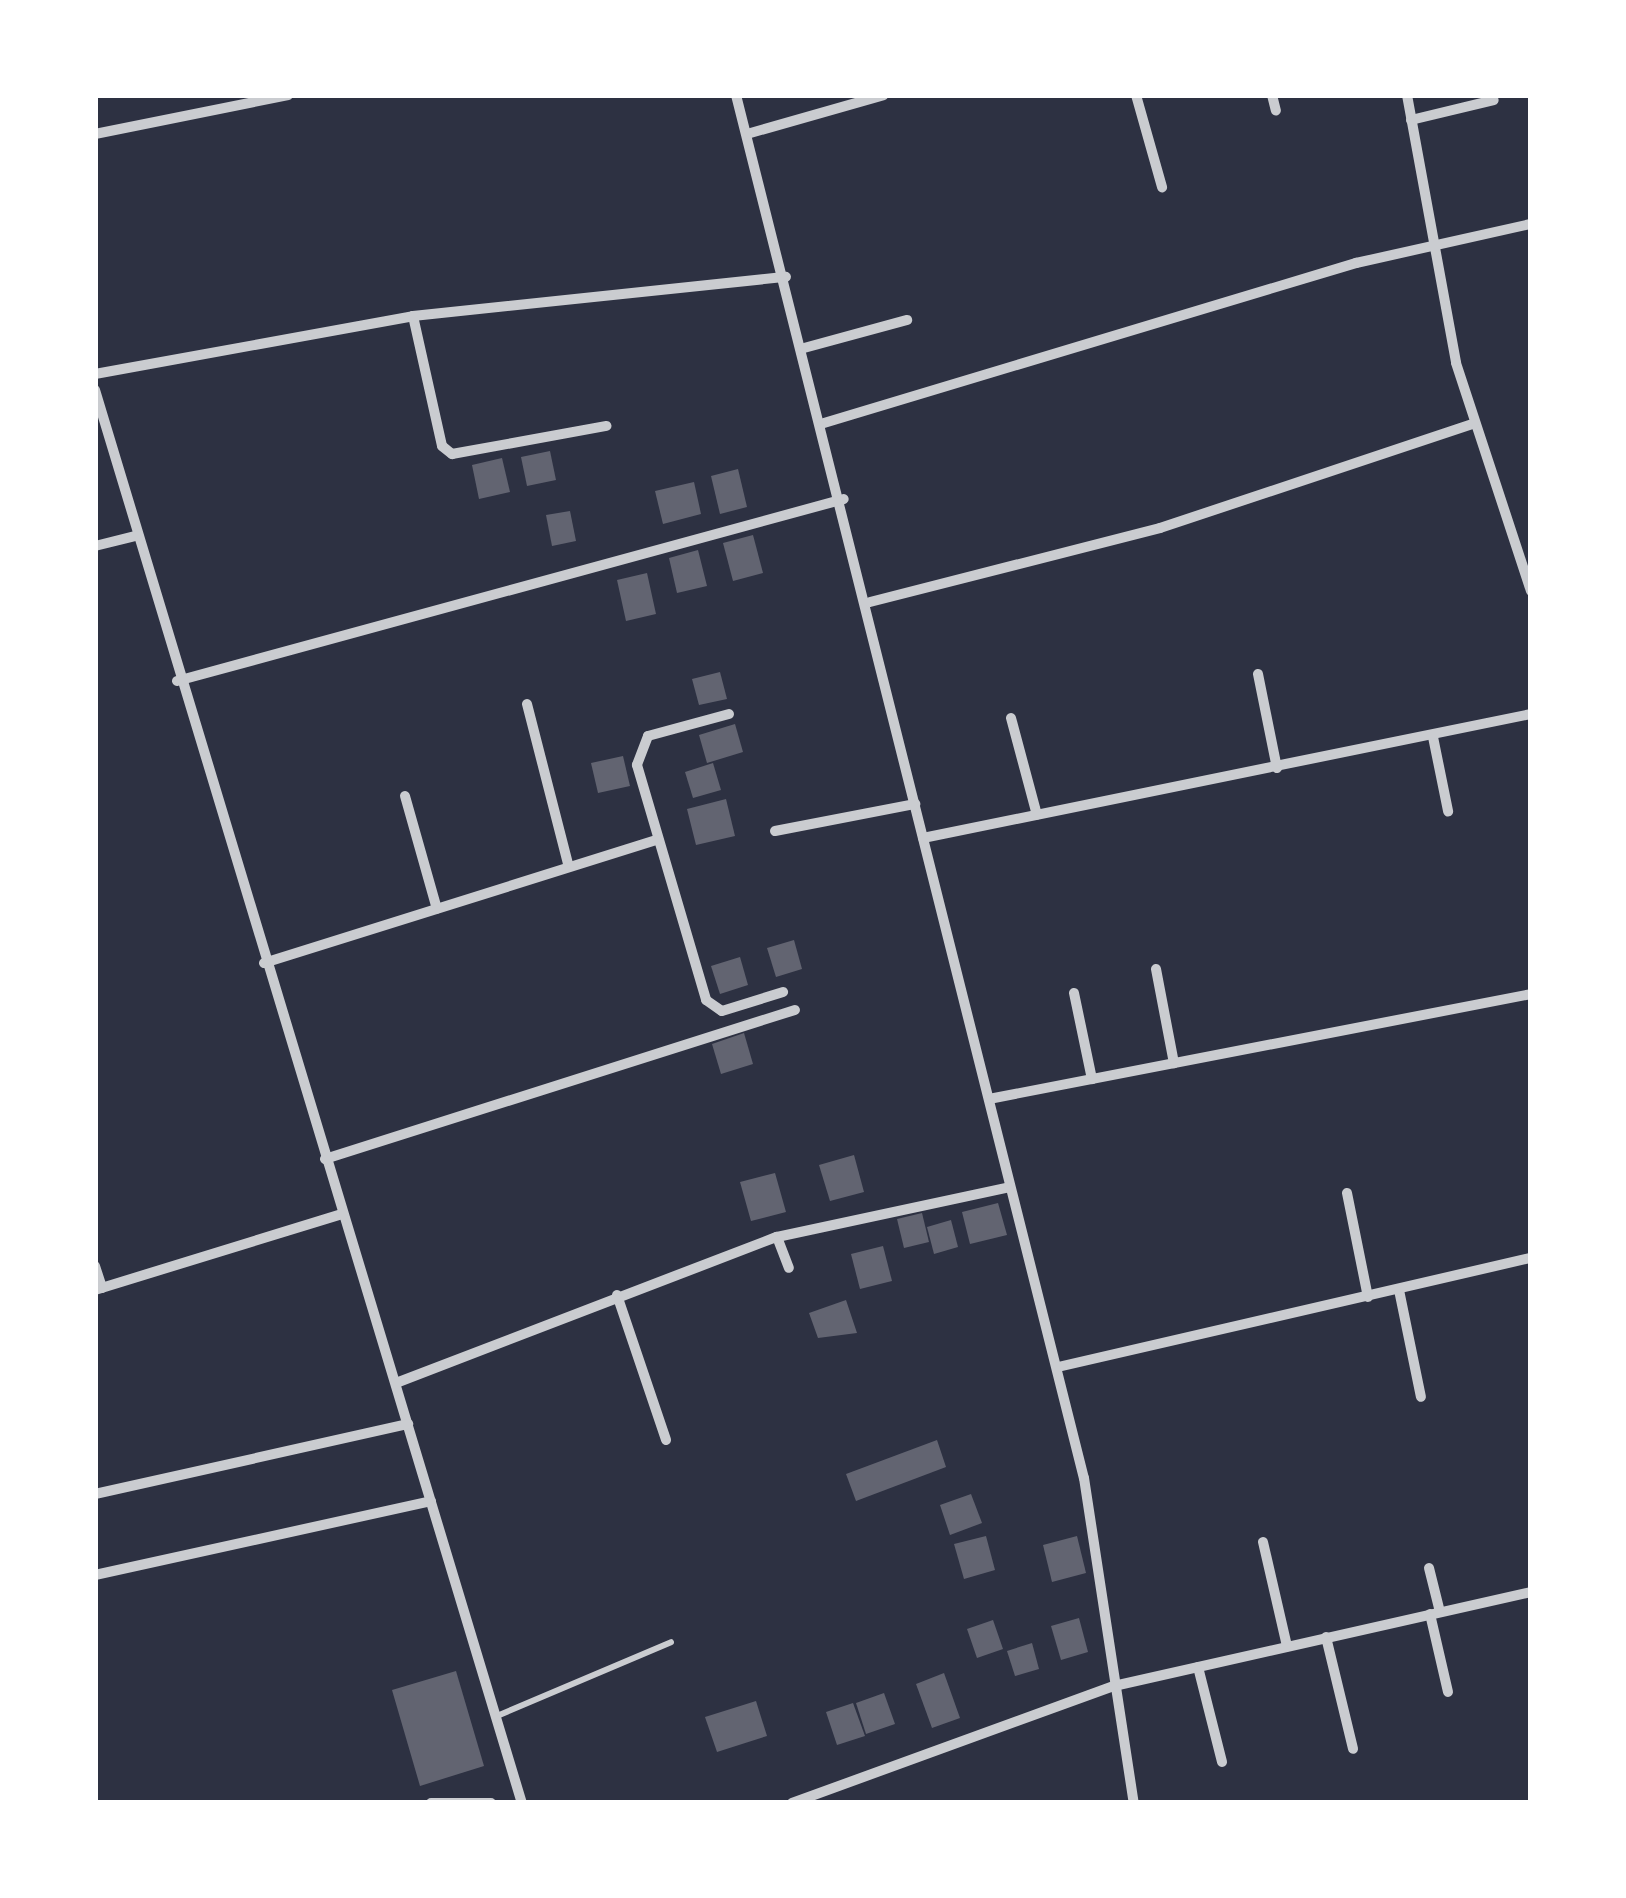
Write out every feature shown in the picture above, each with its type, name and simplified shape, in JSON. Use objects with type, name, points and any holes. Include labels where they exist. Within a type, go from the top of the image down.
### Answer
[{"type":"street","points":[[95,134],[288,95]]},
{"type":"street","points":[[736,95],[844,499],[923,838],[1058,1367],[1109,1607],[1114,1686],[1134,1803]]},
{"type":"street","points":[[747,134],[884,95]]},
{"type":"street","points":[[1136,95],[1162,187]]},
{"type":"street","points":[[1272,95],[1276,110]]},
{"type":"street","points":[[1407,95],[1472,424],[1531,590]]},
{"type":"street","points":[[1411,120],[1494,100]]},
{"type":"street","points":[[824,423],[1433,242],[1531,224]]},
{"type":"street","points":[[95,374],[413,316],[786,277]]},
{"type":"street","points":[[413,316],[442,446],[452,454],[606,426]]},
{"type":"street","points":[[804,348],[906,320]]},
{"type":"street","points":[[95,390],[177,681],[396,1383],[522,1803]]},
{"type":"street","points":[[870,602],[1160,528],[1472,424]]},
{"type":"street","points":[[177,681],[844,499]]},
{"type":"street","points":[[95,546],[135,536]]},
{"type":"street","points":[[1258,674],[1277,768]]},
{"type":"street","points":[[527,704],[569,867]]},
{"type":"street","points":[[729,714],[636,748],[656,840],[714,1010],[782,992]]},
{"type":"street","points":[[923,838],[1531,714]]},
{"type":"street","points":[[1011,718],[1037,815]]},
{"type":"street","points":[[1433,737],[1448,811]]},
{"type":"street","points":[[406,796],[437,909]]},
{"type":"street","points":[[776,831],[915,804]]},
{"type":"street","points":[[264,963],[656,840]]},
{"type":"street","points":[[1156,969],[1174,1063]]},
{"type":"street","points":[[1074,993],[1092,1079]]},
{"type":"street","points":[[989,1099],[1531,994]]},
{"type":"street","points":[[325,1159],[795,1010]]},
{"type":"street","points":[[396,1383],[617,1295],[777,1237],[1010,1188]]},
{"type":"street","points":[[1347,1193],[1368,1298]]},
{"type":"street","points":[[95,1266],[98,1290],[342,1214]]},
{"type":"street","points":[[777,1237],[789,1268]]},
{"type":"street","points":[[1058,1367],[1531,1258]]},
{"type":"street","points":[[1399,1290],[1421,1397]]},
{"type":"street","points":[[617,1295],[666,1440]]},
{"type":"street","points":[[95,1494],[408,1424]]},
{"type":"street","points":[[95,1575],[431,1501]]},
{"type":"street","points":[[1263,1542],[1287,1646]]},
{"type":"street","points":[[1429,1568],[1448,1692]]},
{"type":"street","points":[[792,1803],[1114,1686],[1531,1592]]},
{"type":"street","points":[[1326,1637],[1353,1750]]},
{"type":"street","points":[[1198,1667],[1222,1762]]},
{"type":"street","points":[[431,1803],[491,1803]]},
{"type":"lane","points":[[497,1716],[671,1642]]},
{"type":"building","points":[[550,451],[556,480],[527,486],[521,457]]},
{"type":"building","points":[[502,458],[510,492],[479,499],[472,465]]},
{"type":"building","points":[[738,469],[747,507],[720,514],[711,476]]},
{"type":"building","points":[[694,482],[701,514],[663,524],[655,491]]},
{"type":"building","points":[[570,511],[576,541],[552,546],[546,515]]},
{"type":"building","points":[[753,535],[763,573],[733,581],[723,543]]},
{"type":"building","points":[[698,550],[707,586],[677,593],[669,558]]},
{"type":"building","points":[[647,573],[656,614],[626,621],[617,580]]},
{"type":"building","points":[[720,672],[727,699],[699,705],[692,679]]},
{"type":"building","points":[[735,724],[743,752],[707,763],[699,735]]},
{"type":"building","points":[[623,756],[630,786],[598,793],[591,763]]},
{"type":"building","points":[[713,763],[721,790],[693,798],[685,772]]},
{"type":"building","points":[[726,799],[735,836],[696,845],[687,809]]},
{"type":"building","points":[[794,940],[802,969],[776,977],[767,948]]},
{"type":"building","points":[[740,957],[748,985],[720,994],[711,966]]},
{"type":"building","points":[[744,1033],[753,1064],[721,1074],[712,1044]]},
{"type":"building","points":[[854,1155],[864,1192],[830,1201],[819,1165]]},
{"type":"building","points":[[775,1173],[786,1212],[751,1221],[740,1182]]},
{"type":"building","points":[[998,1203],[1007,1235],[970,1244],[962,1212]]},
{"type":"building","points":[[922,1213],[929,1242],[904,1248],[897,1219]]},
{"type":"building","points":[[951,1220],[958,1247],[934,1254],[927,1227]]},
{"type":"building","points":[[883,1246],[892,1281],[860,1289],[851,1254]]},
{"type":"building","points":[[846,1300],[857,1333],[818,1338],[809,1313]]},
{"type":"building","points":[[937,1440],[946,1467],[856,1501],[846,1474]]},
{"type":"building","points":[[971,1494],[982,1523],[950,1535],[940,1505]]},
{"type":"building","points":[[986,1536],[995,1570],[964,1579],[954,1544]]},
{"type":"building","points":[[1077,1536],[1086,1573],[1052,1582],[1043,1545]]},
{"type":"building","points":[[1079,1618],[1088,1652],[1061,1660],[1051,1626]]},
{"type":"building","points":[[993,1620],[1003,1649],[977,1658],[967,1629]]},
{"type":"building","points":[[1032,1643],[1039,1669],[1015,1676],[1007,1651]]},
{"type":"building","points":[[456,1671],[484,1766],[420,1786],[392,1690]]},
{"type":"building","points":[[944,1673],[960,1718],[932,1728],[916,1684]]},
{"type":"building","points":[[884,1693],[895,1724],[866,1734],[856,1703]]},
{"type":"building","points":[[756,1701],[767,1736],[717,1752],[705,1717]]},
{"type":"building","points":[[853,1703],[865,1736],[837,1745],[826,1712]]}]
